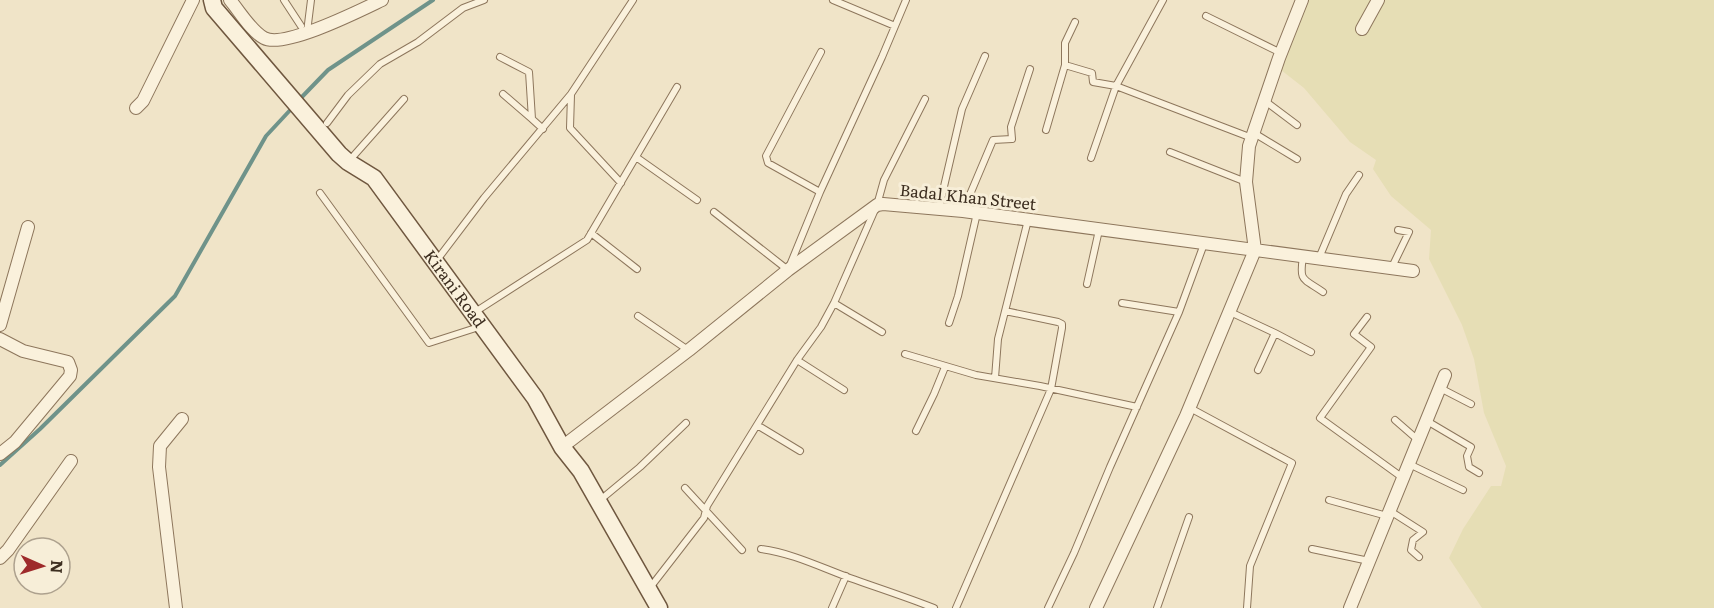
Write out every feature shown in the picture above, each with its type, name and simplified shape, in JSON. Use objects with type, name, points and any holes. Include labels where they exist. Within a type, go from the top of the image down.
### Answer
[{"type":"main road","name":"Kirani Road","points":[[212,0],[214,9],[343,158],[374,178],[478,319],[535,398],[562,447],[582,471],[659,608]]},
{"type":"street","points":[[136,108],[143,101],[193,0]]},
{"type":"street","points":[[230,0],[255,30],[262,37],[271,41],[281,41],[304,29],[352,14],[382,0]]},
{"type":"street","points":[[1362,29],[1378,0]]},
{"type":"street","points":[[1096,608],[1189,408],[1255,250],[1246,182],[1249,146],[1297,1]]},
{"type":"street","name":"Badal Khan Street","points":[[562,447],[689,350],[788,270],[877,205],[939,208],[1413,270]]},
{"type":"street","points":[[0,325],[28,227]]},
{"type":"street","points":[[0,339],[23,351],[68,362],[71,370],[70,376],[29,426],[0,454]]},
{"type":"street","points":[[1350,608],[1444,375]]},
{"type":"street","points":[[176,608],[159,467],[160,446],[182,419]]},
{"type":"street","points":[[0,558],[71,461]]},
{"type":"lane","points":[[284,0],[304,29]]},
{"type":"lane","points":[[304,29],[311,0]]},
{"type":"lane","points":[[327,123],[348,95],[380,64],[418,42],[463,8],[484,0]]},
{"type":"lane","points":[[435,262],[484,198],[571,94],[633,0]]},
{"type":"lane","points":[[833,0],[895,26]]},
{"type":"lane","points":[[714,212],[788,270],[820,192],[906,0]]},
{"type":"lane","points":[[1091,158],[1116,86],[1163,0]]},
{"type":"lane","points":[[1206,16],[1281,53]]},
{"type":"lane","points":[[1046,130],[1065,64],[1065,43],[1075,22]]},
{"type":"lane","points":[[820,192],[768,164],[766,156],[821,52]]},
{"type":"lane","points":[[939,208],[962,109],[985,56]]},
{"type":"lane","points":[[500,57],[529,72],[532,119]]},
{"type":"lane","points":[[1065,64],[1092,73],[1093,82],[1116,86],[1253,135],[1297,159]]},
{"type":"lane","points":[[963,211],[993,140],[1012,138],[1011,127],[1030,69]]},
{"type":"lane","points":[[320,193],[429,343],[478,319],[587,240],[677,87]]},
{"type":"lane","points":[[503,94],[543,129]]},
{"type":"lane","points":[[571,94],[570,128],[621,183]]},
{"type":"lane","points":[[343,158],[404,99]]},
{"type":"lane","points":[[649,589],[704,518],[707,506],[797,360],[821,327],[834,303],[877,205],[884,180],[926,99]]},
{"type":"lane","points":[[1264,100],[1297,125]]},
{"type":"lane","points":[[1170,152],[1246,182]]},
{"type":"lane","points":[[636,157],[697,200]]},
{"type":"lane","points":[[1319,258],[1346,194],[1359,175]]},
{"type":"lane","points":[[949,323],[958,296],[977,213]]},
{"type":"lane","points":[[995,378],[998,339],[1028,220]]},
{"type":"lane","points":[[1087,284],[1099,229]]},
{"type":"lane","points":[[1391,268],[1409,232],[1398,230]]},
{"type":"lane","points":[[591,233],[637,269]]},
{"type":"lane","points":[[1048,608],[1179,312],[1205,243]]},
{"type":"lane","points":[[1303,256],[1300,273],[1302,277],[1323,292]]},
{"type":"lane","points":[[834,303],[882,332]]},
{"type":"lane","points":[[1122,303],[1179,312]]},
{"type":"lane","points":[[956,608],[1051,389],[1062,324],[1005,311]]},
{"type":"lane","points":[[1228,311],[1311,352]]},
{"type":"lane","points":[[638,316],[689,350]]},
{"type":"lane","points":[[1367,317],[1354,334],[1371,346],[1320,418],[1403,478]]},
{"type":"lane","points":[[1258,370],[1275,333]]},
{"type":"lane","points":[[905,354],[976,375],[1137,406]]},
{"type":"lane","points":[[797,360],[844,390]]},
{"type":"lane","points":[[916,431],[945,367]]},
{"type":"lane","points":[[1440,388],[1471,404]]},
{"type":"lane","points":[[1189,408],[1292,463],[1250,566],[1247,608]]},
{"type":"lane","points":[[1395,420],[1418,440]]},
{"type":"lane","points":[[1426,420],[1471,447],[1467,456],[1469,467],[1479,473]]},
{"type":"lane","points":[[599,501],[640,467],[686,423]]},
{"type":"lane","points":[[757,425],[800,451]]},
{"type":"lane","points":[[1409,463],[1463,490]]},
{"type":"lane","points":[[685,488],[742,550]]},
{"type":"lane","points":[[1329,500],[1388,513],[1423,532],[1413,540],[1411,550],[1419,557]]},
{"type":"lane","points":[[1157,608],[1189,517]]},
{"type":"lane","points":[[760,549],[778,551],[823,566],[930,607]]},
{"type":"lane","points":[[1312,549],[1369,561]]},
{"type":"lane","points":[[832,608],[846,576]]},
{"type":"shaded area","points":[[1309,0],[1714,0],[1714,608],[1482,608],[1449,558],[1463,529],[1491,486],[1501,486],[1506,466],[1484,413],[1474,359],[1462,325],[1429,259],[1431,230],[1391,196],[1373,169],[1376,160],[1350,142],[1304,88],[1281,70],[1303,10]]},
{"type":"waterway","points":[[298,101],[328,70],[433,0]]},
{"type":"waterway","points":[[0,465],[40,429],[175,296],[266,136],[293,107]]}]
